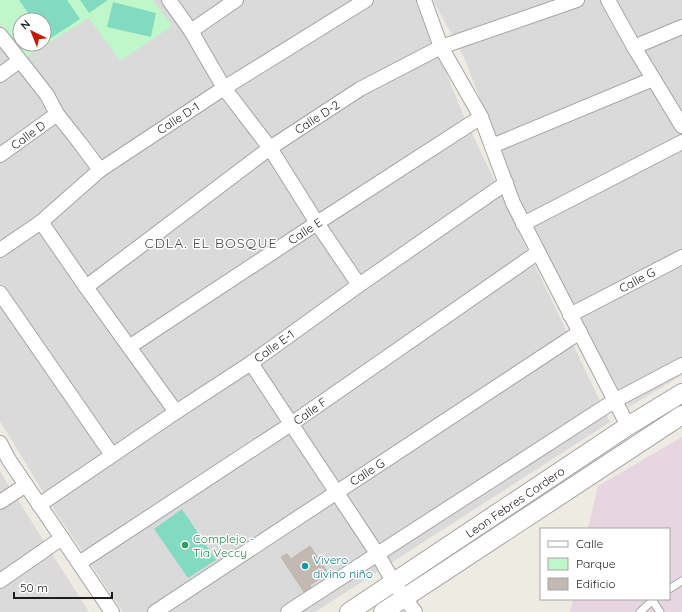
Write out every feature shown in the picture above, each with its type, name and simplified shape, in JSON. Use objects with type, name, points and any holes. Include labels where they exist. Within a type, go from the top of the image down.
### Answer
[{"type":"street","points":[[169,0],[191,31],[224,88],[270,148],[317,223],[360,285]]},
{"type":"street","points":[[191,31],[236,0]]},
{"type":"street","name":"Calle D-1","points":[[0,250],[41,222],[100,170],[224,88],[366,0]]},
{"type":"street","points":[[424,0],[441,47],[481,117],[513,203],[523,224],[628,426]]},
{"type":"street","name":"Calle D-2","points":[[86,287],[270,148],[360,89],[441,47],[577,0]]},
{"type":"street","points":[[608,0],[634,47],[682,126]]},
{"type":"street","points":[[634,47],[682,27]]},
{"type":"street","points":[[0,35],[46,95],[57,114],[100,170]]},
{"type":"street","points":[[0,75],[19,61]]},
{"type":"street","points":[[492,146],[654,79]]},
{"type":"street","name":"Calle D","points":[[0,155],[57,114]]},
{"type":"street","name":"Calle E","points":[[129,347],[481,117]]},
{"type":"street","points":[[523,224],[682,142]]},
{"type":"street","name":"Calle E-1","points":[[40,505],[112,455],[251,363],[360,285],[506,184]]},
{"type":"street","points":[[41,222],[176,412]]},
{"type":"street","name":"Calle F","points":[[79,563],[291,424],[537,253]]},
{"type":"street","name":"Calle G","points":[[570,315],[682,257]]},
{"type":"street","points":[[0,293],[112,455]]},
{"type":"street","name":"Calle G","points":[[155,612],[580,332]]},
{"type":"street","points":[[251,363],[378,555],[394,583],[410,605]]},
{"type":"street","points":[[288,612],[614,401],[682,365]]},
{"type":"street","name":"Leon Febres Cordero","points":[[349,612],[628,426],[682,393]]},
{"type":"street","name":"Leon Febres Cordero","points":[[383,612],[410,605],[682,415]]},
{"type":"street","points":[[0,443],[26,485],[112,612]]},
{"type":"street","points":[[0,502],[26,485]]},
{"type":"street","points":[[0,581],[62,538]]},
{"type":"lane","points":[[670,588],[682,580]]},
{"type":"lane","points":[[640,612],[653,600],[660,612]]},
{"type":"shaded area","name":"CDLA. EL BOSQUE","points":[[0,0],[416,0],[465,119],[610,422],[315,612],[123,612],[51,505],[0,421]]},
{"type":"shaded area","points":[[433,0],[682,0],[682,375],[629,407],[570,303],[523,210],[464,57]]},
{"type":"shaded area","points":[[682,437],[682,612],[570,612],[573,600],[670,600],[670,528],[588,528],[598,486]]},
{"type":"shaded area","points":[[0,471],[9,486],[89,612],[0,612]]},
{"type":"green space","points":[[0,0],[153,0],[172,26],[120,61],[89,18],[52,41],[52,12],[12,12],[12,40],[0,23]]},
{"type":"green space","points":[[19,0],[67,0],[80,19],[52,37],[52,12],[27,12]]},
{"type":"green space","points":[[80,0],[108,0],[89,13]]},
{"type":"green space","points":[[113,2],[156,13],[151,37],[107,27]]},
{"type":"green space","points":[[21,52],[35,52],[25,58]]},
{"type":"green space","name":"Complejo - Tia Veccy","points":[[182,509],[216,560],[188,578],[154,529]]},
{"type":"building","name":"Vivero divino niño","points":[[310,546],[328,573],[310,585],[311,587],[304,592],[281,557],[287,554],[291,559]]},
{"type":"place","name":"Complejo - Tia Veccy","points":[[185,545]]},
{"type":"place","name":"Vivero divino niño","points":[[305,566]]},
{"type":"district","name":"CDLA. EL BOSQUE","points":[[211,243]]}]
